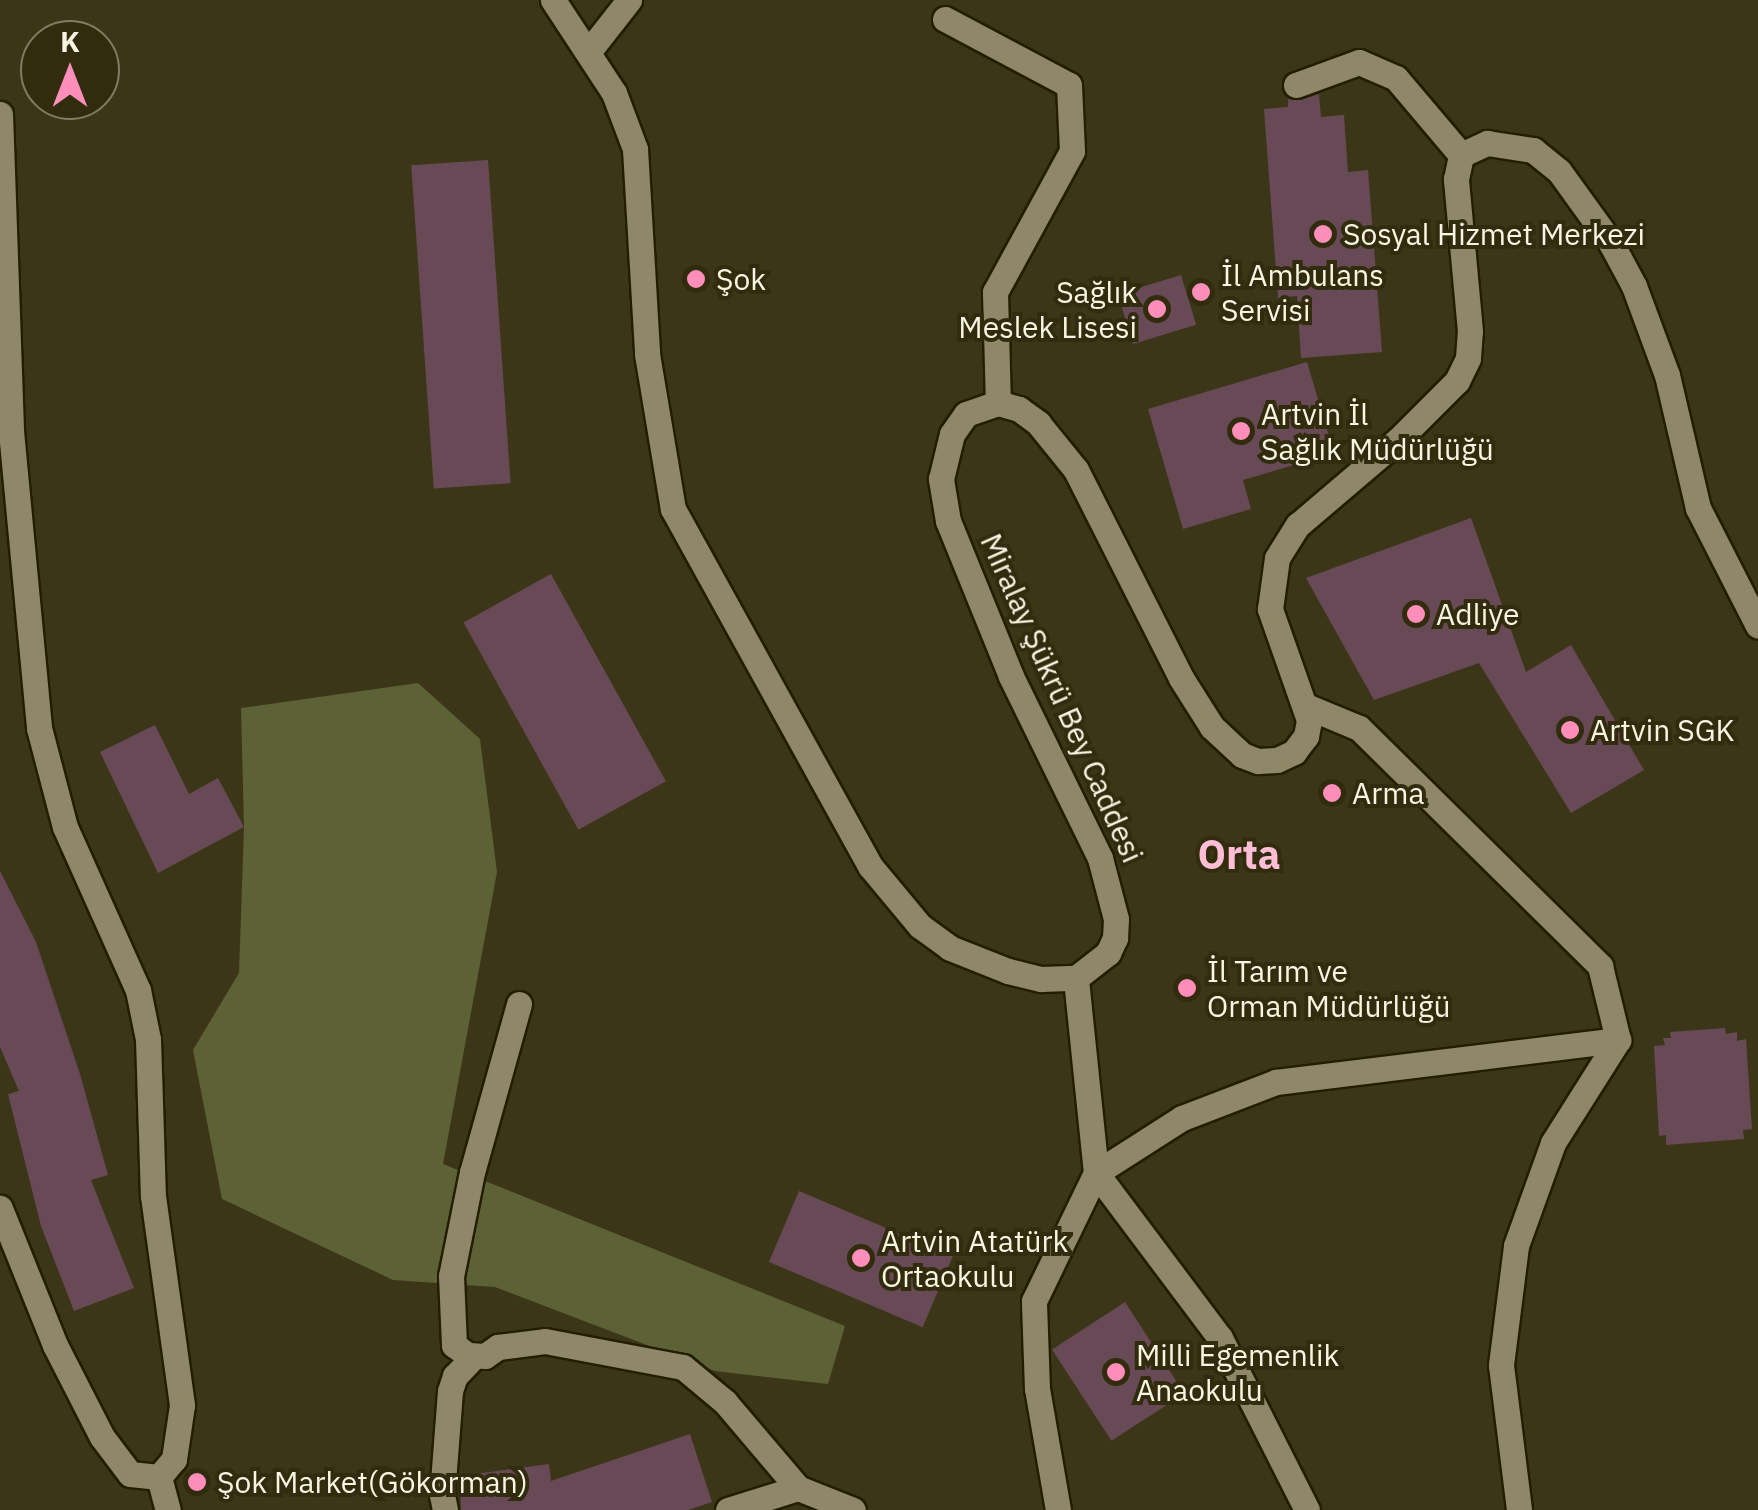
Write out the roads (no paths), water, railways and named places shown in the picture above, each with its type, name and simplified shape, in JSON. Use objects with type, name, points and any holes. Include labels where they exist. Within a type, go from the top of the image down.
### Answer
[{"type":"main road","points":[[553,0],[589,51],[626,117],[635,149],[647,354],[660,451],[673,509],[850,835],[870,866],[920,926],[950,948],[1008,971],[1042,979],[1076,978],[1096,1173],[1220,1338],[1307,1510]]},
{"type":"main road","points":[[589,51],[629,0]]},
{"type":"main road","points":[[945,19],[1069,85],[1072,151],[995,292],[998,404],[1018,409],[1038,423],[1076,470],[1180,678],[1225,743],[1242,756],[1277,760],[1294,752],[1306,736],[1306,706],[1270,609],[1277,558],[1298,525],[1458,382],[1468,358],[1470,331],[1456,179],[1461,155]]},
{"type":"main road","points":[[1296,85],[1358,62],[1396,78],[1461,155]]},
{"type":"main road","points":[[0,114],[11,431],[41,740],[65,827],[138,990],[148,1040],[154,1196],[182,1404],[178,1444],[168,1470],[159,1477],[130,1474],[102,1437],[55,1345],[0,1208]]},
{"type":"main road","points":[[1461,155],[1488,143],[1532,150],[1559,171],[1594,215],[1653,330],[1698,508],[1758,626]]},
{"type":"main road","name":"Miralay Şükrü Bey Caddesi","points":[[998,404],[966,414],[952,434],[941,498],[1011,676],[1109,879],[1116,938],[1095,967],[1076,978]]},
{"type":"main road","points":[[1306,706],[1358,728],[1600,966],[1618,1040],[1553,1144],[1516,1246],[1501,1365],[1519,1510]]},
{"type":"main road","points":[[519,1004],[472,1172],[451,1276],[454,1345],[474,1356],[484,1356],[498,1347],[546,1341],[682,1367],[725,1402],[798,1488],[853,1510]]},
{"type":"main road","points":[[1058,1510],[1036,1389],[1034,1302],[1096,1173],[1182,1118],[1276,1082],[1618,1040]]},
{"type":"main road","points":[[445,1510],[442,1494],[450,1391],[455,1376],[474,1356]]},
{"type":"main road","points":[[159,1477],[168,1510]]},
{"type":"main road","points":[[728,1510],[798,1488]]},
{"type":"place","name":"Sosyal Hizmet Merkezi","points":[[1323,234]]},
{"type":"place","name":"Şok","points":[[696,279]]},
{"type":"place","name":"İl Ambulans Servisi","points":[[1201,292]]},
{"type":"place","name":"Sağlık Meslek Lisesi","points":[[1157,309]]},
{"type":"place","name":"Artvin İl Sağlık Müdürlüğü","points":[[1241,431]]},
{"type":"place","name":"Adliye","points":[[1416,614]]},
{"type":"place","name":"Artvin SGK","points":[[1570,730]]},
{"type":"place","name":"Arma","points":[[1332,793]]},
{"type":"place","name":"İl Tarım ve Orman Müdürlüğü","points":[[1187,988]]},
{"type":"place","name":"Artvin Atatürk Ortaokulu","points":[[861,1258]]},
{"type":"place","name":"Milli Egemenlik Anaokulu","points":[[1116,1372]]},
{"type":"place","name":"Şok Market(Gökorman)","points":[[197,1482]]},
{"type":"district","name":"Orta","points":[[1239,854]]}]
